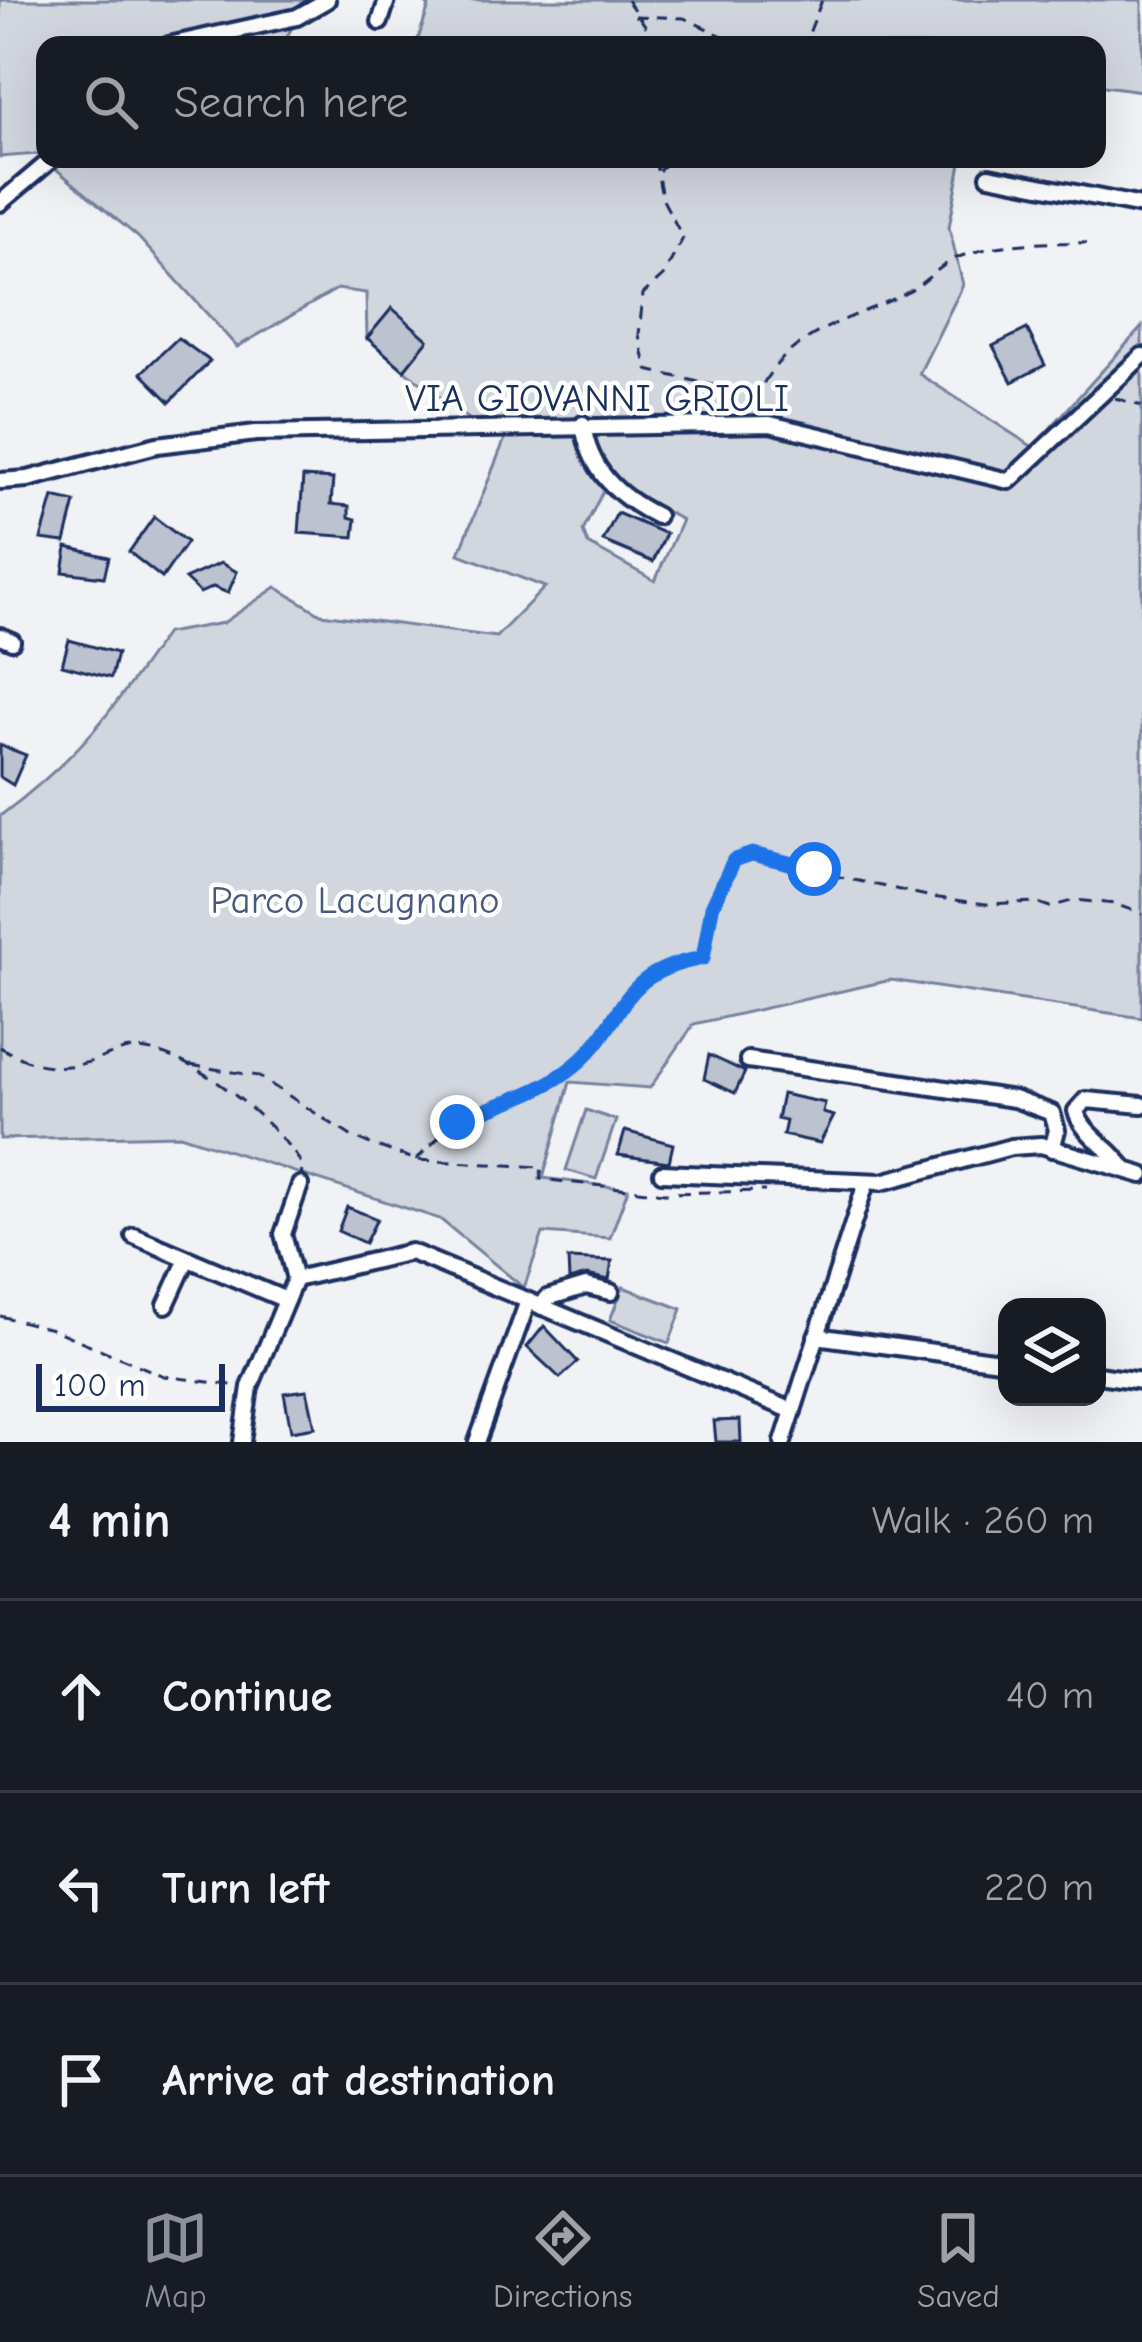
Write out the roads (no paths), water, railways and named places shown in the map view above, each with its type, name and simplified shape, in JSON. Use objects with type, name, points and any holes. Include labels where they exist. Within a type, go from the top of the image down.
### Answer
[{"type":"street","points":[[210,36],[297,17],[328,0]]},
{"type":"street","points":[[380,22],[388,0]]},
{"type":"street","points":[[0,203],[41,168]]},
{"type":"street","points":[[989,176],[1142,206]]},
{"type":"street","name":"VIA GIOVANNI GRIOLI","points":[[0,481],[28,479],[157,445],[256,433],[755,424],[828,435],[1009,482],[1106,396],[1142,356]]},
{"type":"street","points":[[583,424],[586,452],[622,499],[657,516]]},
{"type":"street","points":[[748,1060],[1014,1099],[1052,1114],[1057,1130],[1052,1149]]},
{"type":"street","points":[[1124,1169],[1108,1144],[1082,1128],[1076,1111],[1086,1100],[1142,1105]]},
{"type":"street","points":[[662,1173],[866,1183],[1011,1147],[1052,1149],[1142,1175]]},
{"type":"street","points":[[783,1442],[866,1183]]},
{"type":"street","points":[[242,1442],[250,1387],[295,1280],[284,1234],[299,1184]]},
{"type":"street","points":[[134,1236],[286,1300]]},
{"type":"street","points":[[295,1280],[411,1252],[793,1412]]},
{"type":"street","points":[[166,1305],[187,1259]]},
{"type":"street","points":[[477,1442],[535,1304],[586,1286],[611,1292]]},
{"type":"street","points":[[816,1336],[998,1362]]},
{"type":"street","points":[[1106,1376],[1142,1382]]},
{"type":"park label","name":"Parco Lacugnano","points":[[355,899]]}]
